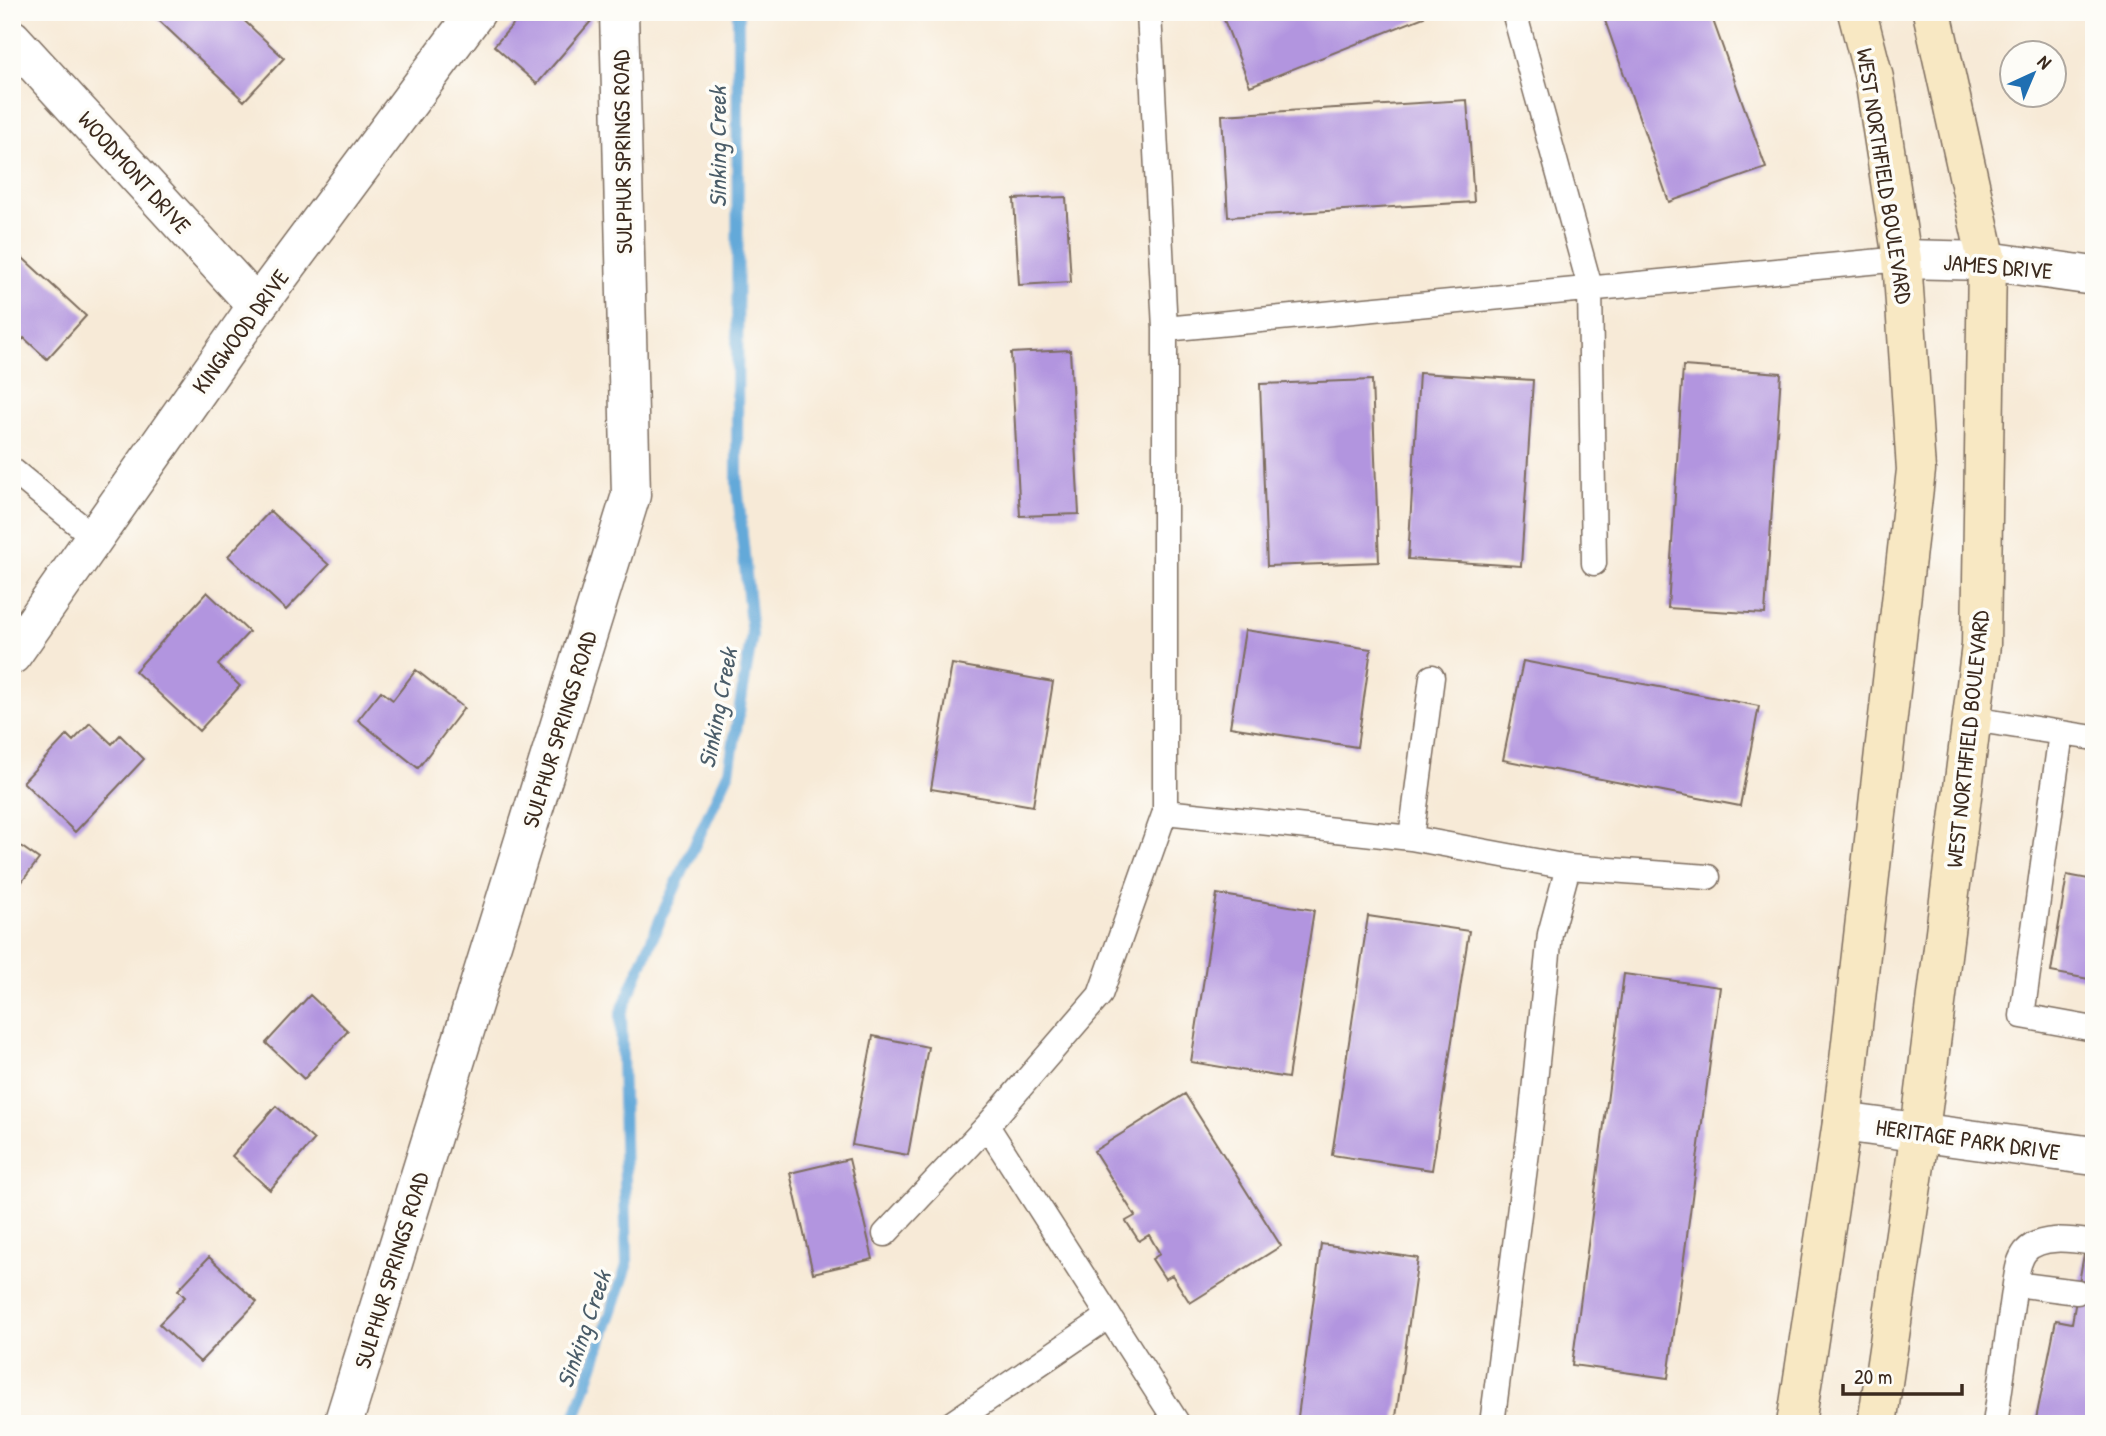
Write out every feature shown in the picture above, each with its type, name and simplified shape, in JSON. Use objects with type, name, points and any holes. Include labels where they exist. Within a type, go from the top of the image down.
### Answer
[{"type":"main road","name":"WEST NORTHFIELD BOULEVARD","points":[[1796,1424],[1842,1122],[1916,470],[1902,259],[1874,78],[1857,12]]},
{"type":"main road","name":"WEST NORTHFIELD BOULEVARD","points":[[1877,1424],[1920,1131],[1981,645],[1987,261],[1932,12]]},
{"type":"street","name":"KINGWOOD DRIVE","points":[[12,655],[257,306],[476,12]]},
{"type":"street","name":"SULPHUR SPRINGS ROAD","points":[[343,1424],[631,495],[619,12]]},
{"type":"street","name":"WOODMONT DRIVE","points":[[12,39],[257,306]]},
{"type":"street","name":"JAMES DRIVE","points":[[1902,259],[1987,261],[2094,276]]},
{"type":"street","name":"HERITAGE PARK DRIVE","points":[[1842,1122],[2094,1156]]},
{"type":"lane","points":[[885,1234],[987,1126],[1100,995],[1165,812],[1166,329],[1149,12]]},
{"type":"lane","points":[[1514,12],[1590,287],[1594,563]]},
{"type":"lane","points":[[1166,329],[1902,259]]},
{"type":"lane","points":[[12,470],[95,538]]},
{"type":"lane","points":[[1411,838],[1432,677]]},
{"type":"lane","points":[[1972,719],[2094,738]]},
{"type":"lane","points":[[2060,733],[2022,1016],[2094,1029]]},
{"type":"lane","points":[[1165,812],[1411,838],[1568,867],[1708,877]]},
{"type":"lane","points":[[1496,1423],[1550,934],[1568,867]]},
{"type":"lane","points":[[987,1126],[1178,1424]]},
{"type":"lane","points":[[1995,1424],[2018,1266],[2025,1251],[2050,1240],[2094,1243]]},
{"type":"lane","points":[[2015,1284],[2077,1292]]},
{"type":"lane","points":[[951,1424],[1109,1316]]},
{"type":"building","points":[[150,12],[235,12],[284,58],[244,101]]},
{"type":"building","points":[[524,12],[584,12],[592,20],[537,84],[494,46]]},
{"type":"building","points":[[1221,12],[1422,12],[1424,17],[1250,86]]},
{"type":"building","points":[[1602,12],[1710,12],[1766,168],[1669,202]]},
{"type":"building","points":[[1467,100],[1474,202],[1228,217],[1222,115]]},
{"type":"building","points":[[1066,197],[1071,282],[1019,285],[1014,199]]},
{"type":"building","points":[[12,248],[86,316],[47,359],[24,338],[12,351]]},
{"type":"building","points":[[1070,350],[1079,514],[1020,516],[1011,353]]},
{"type":"building","points":[[1683,366],[1781,373],[1765,614],[1668,608]]},
{"type":"building","points":[[1419,373],[1533,380],[1521,566],[1408,559]]},
{"type":"building","points":[[1372,380],[1379,562],[1267,566],[1260,384]]},
{"type":"building","points":[[270,511],[329,565],[286,610],[228,556]]},
{"type":"building","points":[[207,592],[249,632],[218,665],[240,686],[199,731],[135,671]]},
{"type":"building","points":[[1245,630],[1371,649],[1357,747],[1230,727]]},
{"type":"building","points":[[1523,661],[1759,706],[1740,806],[1503,760]]},
{"type":"building","points":[[952,664],[1053,682],[1033,806],[931,789]]},
{"type":"building","points":[[416,670],[464,708],[418,768],[358,720],[381,691],[393,700]]},
{"type":"building","points":[[90,723],[112,744],[120,735],[144,759],[75,832],[23,782],[67,735],[73,741]]},
{"type":"building","points":[[12,840],[39,859],[12,895]]},
{"type":"building","points":[[2067,875],[2094,880],[2094,980],[2051,972]]},
{"type":"building","points":[[1217,894],[1314,910],[1288,1078],[1191,1062]]},
{"type":"building","points":[[1368,916],[1469,931],[1432,1170],[1332,1155]]},
{"type":"building","points":[[1624,974],[1720,987],[1668,1378],[1572,1365]]},
{"type":"building","points":[[310,995],[348,1031],[304,1079],[266,1043]]},
{"type":"building","points":[[873,1036],[928,1047],[908,1155],[852,1145]]},
{"type":"building","points":[[1185,1094],[1281,1246],[1190,1303],[1172,1275],[1165,1279],[1152,1259],[1160,1254],[1149,1235],[1139,1241],[1126,1221],[1135,1216],[1094,1151]]},
{"type":"building","points":[[276,1106],[314,1140],[270,1190],[232,1156]]},
{"type":"building","points":[[849,1159],[873,1259],[813,1273],[790,1173]]},
{"type":"building","points":[[1321,1244],[1418,1258],[1395,1424],[1297,1424]]},
{"type":"building","points":[[2084,1254],[2094,1256],[2094,1424],[2035,1424],[2056,1320],[2072,1323]]},
{"type":"building","points":[[209,1257],[257,1302],[200,1362],[159,1324],[185,1297],[178,1290]]},
{"type":"waterway","name":"Sinking Creek","points":[[573,1424],[627,1266],[621,1013],[663,913],[729,771],[752,635],[737,484],[738,12]]}]
